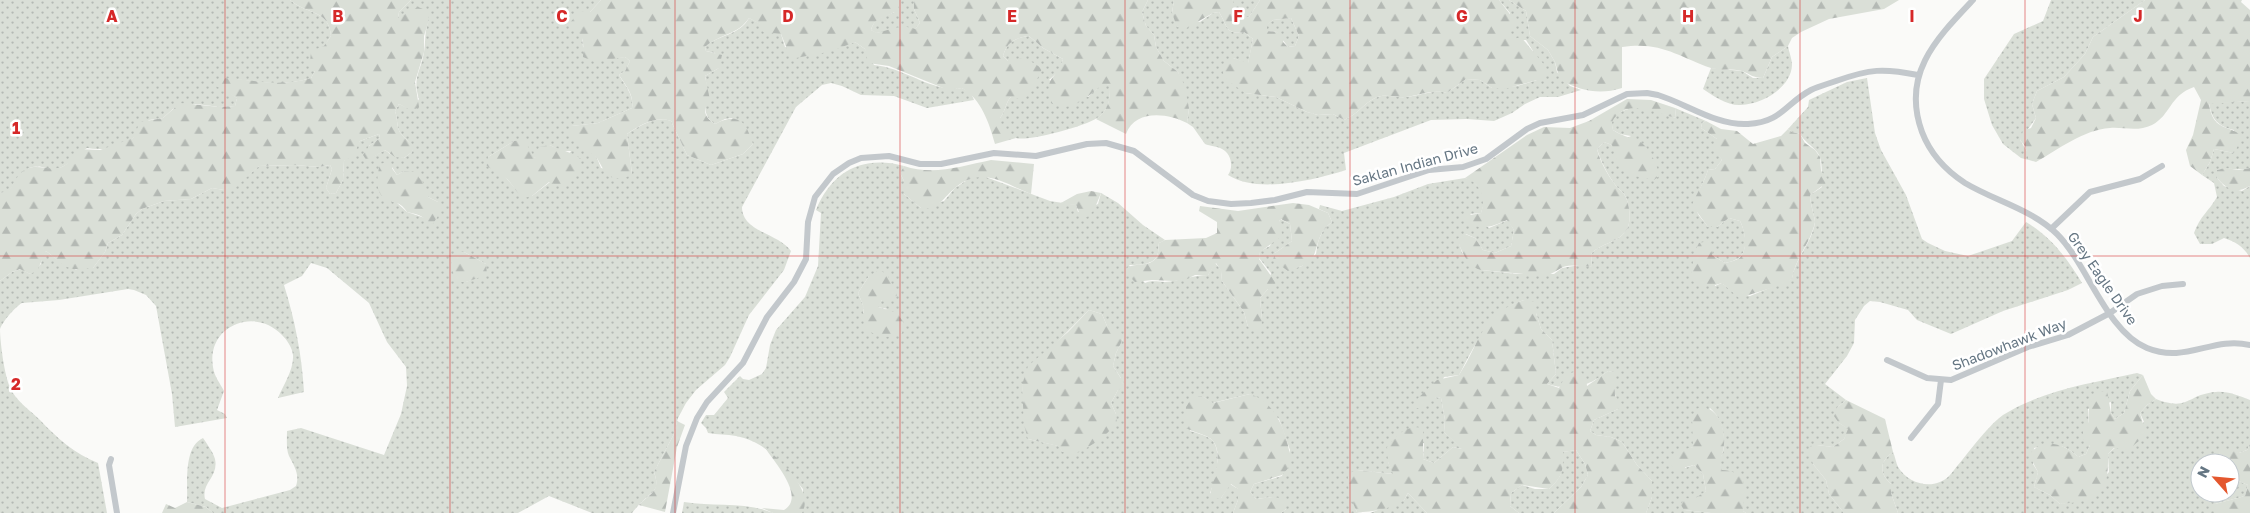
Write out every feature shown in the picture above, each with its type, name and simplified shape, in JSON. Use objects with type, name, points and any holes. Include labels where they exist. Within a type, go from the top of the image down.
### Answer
[{"type":"street","points":[[1973,0],[1943,30],[1929,51],[1918,75],[1916,103],[1919,124],[1935,156],[1948,170],[1966,184],[2022,210],[2051,229],[2090,192],[2140,179],[2162,166]]},
{"type":"street","name":"Saklan Indian Drive","points":[[673,513],[686,446],[697,418],[707,402],[743,363],[767,317],[802,270],[808,249],[810,211],[820,189],[840,168],[861,158],[889,156],[920,164],[941,164],[994,153],[1036,156],[1087,144],[1106,143],[1134,151],[1193,195],[1208,201],[1231,204],[1250,203],[1276,200],[1307,192],[1357,194],[1429,170],[1463,167],[1476,163],[1527,129],[1540,123],[1583,115],[1627,94],[1647,93],[1658,95],[1718,118],[1735,123],[1749,124],[1781,114],[1811,90],[1865,71],[1887,69],[1918,75]]},
{"type":"street","name":"Grey Eagle Drive","points":[[2051,229],[2069,249],[2119,327],[2133,341],[2158,352],[2184,354],[2225,343],[2250,345]]},
{"type":"street","name":"Shadowhawk Way","points":[[1887,360],[1914,373],[1941,380],[1951,380],[1965,376],[2028,347],[2068,335],[2110,313],[2137,294],[2162,286],[2183,284]]},
{"type":"street","points":[[1911,438],[1938,404],[1941,380]]},
{"type":"street","points":[[110,459],[109,465],[117,513]]},
{"type":"green space","points":[[0,0],[290,0],[322,17],[329,27],[331,36],[311,78],[281,83],[234,79],[227,91],[237,98],[235,106],[220,107],[196,104],[174,108],[163,118],[149,120],[135,136],[122,144],[105,149],[87,148],[61,168],[55,170],[42,167],[30,168],[22,173],[9,192],[0,193]]},
{"type":"green space","points":[[290,0],[411,0],[399,12],[398,18],[418,7],[428,11],[429,20],[424,36],[424,52],[415,82],[419,107],[412,111],[399,104],[395,111],[400,133],[414,147],[412,152],[404,158],[395,157],[385,150],[367,161],[363,155],[369,146],[380,138],[379,134],[360,141],[353,156],[344,161],[343,180],[336,193],[330,194],[326,188],[332,169],[330,165],[319,167],[295,165],[259,166],[236,187],[224,190],[212,188],[191,199],[164,201],[142,209],[136,214],[122,235],[108,243],[105,252],[93,268],[69,268],[46,251],[37,271],[30,274],[20,269],[12,272],[0,281],[0,193],[9,191],[18,176],[27,169],[64,166],[76,149],[100,150],[133,138],[140,122],[163,118],[180,103],[220,107],[235,106],[237,98],[216,86],[221,78],[276,83],[311,78],[315,71],[310,63],[311,51],[324,46],[331,36],[329,27],[322,17]]},
{"type":"green space","points":[[411,0],[601,0],[578,29],[582,35],[583,47],[613,58],[625,57],[630,61],[625,71],[619,75],[631,95],[632,108],[598,123],[571,126],[597,158],[601,168],[632,174],[627,134],[654,121],[671,121],[687,155],[711,165],[743,154],[753,144],[732,118],[715,124],[710,119],[705,108],[705,76],[719,68],[715,53],[706,51],[705,47],[734,32],[745,24],[749,18],[781,34],[785,47],[821,53],[855,42],[865,49],[874,65],[886,67],[940,87],[962,88],[971,93],[974,100],[927,108],[894,96],[861,95],[831,83],[822,85],[796,107],[742,207],[748,222],[778,240],[791,251],[784,270],[749,315],[725,365],[696,390],[686,403],[678,418],[674,434],[654,472],[657,485],[653,492],[632,513],[592,513],[549,496],[518,513],[213,513],[206,507],[187,502],[189,457],[192,449],[203,438],[213,454],[216,465],[215,471],[205,489],[205,499],[222,508],[290,490],[296,486],[297,474],[288,453],[287,431],[301,428],[384,455],[401,414],[407,386],[406,367],[387,342],[369,303],[327,268],[311,263],[302,276],[284,285],[297,338],[304,392],[278,398],[293,361],[292,349],[282,335],[271,326],[259,322],[246,322],[235,325],[225,331],[217,341],[213,353],[213,367],[224,391],[217,410],[225,414],[227,418],[175,427],[172,394],[156,306],[146,295],[134,290],[128,289],[59,300],[22,303],[6,318],[0,329],[0,281],[12,272],[21,269],[30,274],[41,264],[42,256],[46,251],[76,270],[82,267],[93,268],[105,252],[108,243],[122,235],[136,214],[142,209],[164,201],[191,199],[212,188],[224,190],[245,178],[259,166],[295,165],[319,167],[330,165],[332,169],[326,188],[330,194],[336,193],[343,180],[344,161],[360,141],[379,134],[380,138],[369,146],[367,160],[385,150],[390,154],[404,158],[412,152],[412,145],[399,130],[395,111],[399,104],[412,110],[419,99],[416,85],[429,20],[398,18],[399,12]],"holes":[[[514,141],[535,158],[550,145],[561,151],[571,151],[550,182],[532,196],[514,187],[488,157]],[[392,167],[397,175],[404,171],[428,197],[438,202],[425,218],[407,212],[395,201]],[[464,252],[486,264],[486,270],[476,278],[466,282]]]},
{"type":"green space","points":[[601,0],[896,0],[899,9],[879,19],[873,25],[871,30],[877,33],[901,27],[915,29],[920,23],[914,9],[914,0],[1148,0],[1142,12],[1146,26],[1154,35],[1156,47],[1164,61],[1178,72],[1184,84],[1189,108],[1187,123],[1171,117],[1153,115],[1137,120],[1130,126],[1126,134],[1096,119],[1104,112],[1108,104],[1110,85],[1103,84],[1085,99],[1072,105],[1059,106],[1051,103],[1049,94],[1050,82],[1063,59],[1043,48],[1029,36],[1009,44],[1003,56],[1008,61],[1026,60],[1042,69],[1031,92],[1023,100],[1011,97],[1000,118],[1001,127],[1016,138],[995,144],[980,105],[962,88],[948,90],[889,66],[868,63],[865,49],[855,42],[832,51],[796,58],[789,54],[781,34],[763,32],[760,24],[749,18],[739,28],[716,39],[705,47],[706,51],[722,55],[719,68],[705,76],[710,100],[707,103],[705,113],[715,124],[730,119],[740,121],[747,130],[753,144],[743,154],[711,165],[687,155],[671,121],[653,121],[627,134],[632,174],[623,178],[614,178],[607,176],[597,158],[568,133],[571,126],[598,123],[632,108],[631,94],[619,75],[625,71],[630,61],[625,57],[595,62],[583,57],[582,38],[577,31],[568,25],[580,11],[590,12]]},
{"type":"green space","points":[[896,0],[914,0],[914,9],[920,23],[915,29],[876,33],[871,30],[877,20],[894,13]]},
{"type":"green space","points":[[1148,0],[1174,0],[1172,13],[1200,22],[1213,13],[1219,12],[1230,31],[1244,32],[1253,39],[1248,64],[1233,58],[1245,93],[1276,97],[1307,112],[1318,115],[1333,114],[1344,120],[1371,100],[1379,97],[1406,97],[1432,92],[1447,93],[1466,79],[1480,80],[1492,88],[1517,86],[1537,80],[1533,51],[1526,40],[1510,40],[1510,13],[1499,0],[1509,0],[1526,11],[1530,36],[1548,50],[1555,62],[1557,72],[1570,86],[1581,90],[1558,97],[1540,97],[1494,121],[1467,119],[1431,120],[1344,153],[1346,170],[1302,181],[1254,184],[1240,181],[1228,175],[1231,164],[1228,154],[1220,148],[1205,144],[1193,127],[1187,123],[1189,108],[1178,72],[1164,61],[1156,47],[1154,35],[1146,26],[1142,12]]},
{"type":"green space","points":[[1174,0],[1232,0],[1236,7],[1235,15],[1241,19],[1249,17],[1260,0],[1499,0],[1516,22],[1510,32],[1510,40],[1521,37],[1546,67],[1545,75],[1537,80],[1505,89],[1492,88],[1480,80],[1466,79],[1447,93],[1426,93],[1406,97],[1379,97],[1371,100],[1344,120],[1333,114],[1318,115],[1307,112],[1276,97],[1245,93],[1227,80],[1223,73],[1225,62],[1233,58],[1248,63],[1253,39],[1244,32],[1230,31],[1219,12],[1213,13],[1185,29],[1177,27],[1172,13]],"holes":[[[1291,18],[1299,36],[1295,46],[1288,47],[1283,42],[1284,35],[1267,31],[1267,25],[1273,20]]]},
{"type":"green space","points":[[1232,0],[1260,0],[1249,17],[1241,19],[1235,15]]},
{"type":"green space","points":[[1509,0],[1899,0],[1884,9],[1829,19],[1801,32],[1792,38],[1788,46],[1772,57],[1763,78],[1754,77],[1738,70],[1711,68],[1658,48],[1648,46],[1622,47],[1622,88],[1591,91],[1575,87],[1560,80],[1555,62],[1548,50],[1530,36],[1526,11]]},
{"type":"green space","points":[[2051,0],[2145,0],[2093,37],[2085,54],[2064,77],[2037,91],[2032,104],[2036,118],[2020,140],[2028,153],[2029,160],[2021,158],[2003,144],[1992,125],[1984,99],[1984,79],[2014,34],[2043,21]]},
{"type":"green space","points":[[2145,0],[2242,0],[2241,2],[2250,10],[2250,101],[2209,104],[2213,118],[2217,122],[2243,136],[2234,153],[2214,149],[2210,162],[2202,175],[2190,166],[2186,150],[2193,135],[2201,100],[2194,87],[2180,95],[2163,116],[2152,125],[2136,129],[2110,128],[2090,132],[2036,162],[2029,160],[2025,146],[2020,140],[2023,131],[2031,128],[2036,118],[2032,104],[2037,91],[2064,77],[2085,54],[2093,37]]},
{"type":"green space","points":[[1291,18],[1299,36],[1295,46],[1288,47],[1277,32],[1267,31],[1266,25],[1273,20]]},
{"type":"green space","points":[[1029,36],[1043,48],[1063,59],[1060,70],[1049,80],[1088,97],[1103,83],[1110,85],[1109,102],[1100,116],[1073,128],[1033,138],[1016,138],[1000,127],[1000,118],[1011,97],[1008,61],[1003,56],[1009,44]]},
{"type":"green space","points":[[1788,46],[1792,65],[1787,81],[1781,88],[1766,98],[1758,102],[1736,105],[1721,100],[1703,89],[1711,68],[1742,71],[1753,78],[1763,78],[1772,57]]},
{"type":"green space","points":[[1867,78],[1875,133],[1881,150],[1906,195],[1922,239],[1945,251],[1968,256],[2012,241],[2026,222],[2043,234],[2058,249],[2082,283],[2068,290],[2003,311],[1951,334],[1917,320],[1908,310],[1870,301],[1864,306],[1855,320],[1854,343],[1847,356],[1825,384],[1846,400],[1837,408],[1839,423],[1849,429],[1844,439],[1833,447],[1817,445],[1813,464],[1826,480],[1829,494],[1844,513],[1746,513],[1743,511],[1743,504],[1737,492],[1721,470],[1720,459],[1724,446],[1722,428],[1718,417],[1710,408],[1694,433],[1693,447],[1686,450],[1685,468],[1694,465],[1703,474],[1706,491],[1684,510],[1711,513],[1646,513],[1652,497],[1652,481],[1637,465],[1622,442],[1611,437],[1596,435],[1590,431],[1594,420],[1618,409],[1613,384],[1614,372],[1608,371],[1594,381],[1579,386],[1564,387],[1547,384],[1556,374],[1552,340],[1541,329],[1536,313],[1524,300],[1506,309],[1492,321],[1475,345],[1459,375],[1444,377],[1435,397],[1441,398],[1445,420],[1444,432],[1463,449],[1453,447],[1434,463],[1423,459],[1424,443],[1388,462],[1394,474],[1357,470],[1352,496],[1357,512],[1362,513],[1281,513],[1286,509],[1273,497],[1256,499],[1250,492],[1254,484],[1282,476],[1290,450],[1279,419],[1250,394],[1212,403],[1202,396],[1190,431],[1207,437],[1215,445],[1218,459],[1210,493],[1221,498],[1230,484],[1238,489],[1238,500],[1233,513],[802,513],[803,489],[774,456],[766,449],[747,439],[733,435],[708,433],[701,423],[706,415],[714,415],[728,398],[724,392],[740,376],[743,379],[749,380],[762,374],[766,368],[770,345],[776,330],[805,297],[818,266],[821,213],[816,210],[823,196],[840,176],[862,165],[889,163],[904,166],[900,173],[904,181],[904,194],[921,208],[944,201],[955,188],[964,182],[973,177],[983,176],[1050,201],[1076,205],[1078,212],[1098,204],[1101,193],[1118,203],[1143,225],[1165,240],[1159,243],[1158,254],[1155,259],[1145,264],[1129,265],[1145,283],[1153,281],[1165,282],[1208,275],[1215,263],[1221,270],[1222,281],[1244,312],[1248,327],[1262,319],[1260,298],[1268,289],[1271,273],[1259,258],[1260,251],[1270,246],[1280,219],[1290,224],[1292,241],[1275,253],[1288,270],[1302,266],[1316,254],[1320,236],[1332,222],[1328,213],[1319,209],[1320,205],[1342,211],[1394,197],[1428,184],[1465,178],[1472,180],[1482,191],[1484,203],[1481,213],[1470,214],[1489,228],[1508,220],[1514,230],[1511,246],[1495,253],[1483,250],[1475,238],[1466,234],[1458,239],[1462,253],[1481,270],[1517,274],[1554,274],[1562,268],[1580,265],[1592,267],[1591,254],[1599,247],[1614,241],[1622,235],[1628,227],[1630,218],[1626,198],[1608,173],[1597,149],[1604,142],[1612,145],[1631,136],[1620,134],[1613,130],[1613,118],[1616,114],[1632,108],[1646,108],[1676,118],[1675,108],[1706,121],[1702,123],[1701,128],[1717,139],[1717,152],[1722,160],[1715,169],[1708,170],[1696,200],[1699,215],[1708,227],[1717,227],[1729,218],[1740,221],[1743,230],[1744,251],[1741,256],[1733,261],[1725,263],[1712,255],[1708,241],[1715,286],[1722,283],[1732,291],[1750,296],[1792,279],[1796,264],[1807,244],[1815,222],[1810,195],[1822,187],[1821,159],[1800,134],[1788,129],[1808,107],[1809,100],[1847,82]],"holes":[[[869,276],[882,300],[877,307],[888,309],[863,313],[863,305],[858,293]],[[1089,310],[1102,314],[1107,326],[1123,339],[1116,353],[1113,366],[1121,378],[1118,390],[1111,403],[1116,414],[1063,452],[1059,446],[1028,439],[1022,385],[1058,341]]]},
{"type":"green space","points":[[1627,99],[1651,100],[1675,108],[1676,118],[1650,110],[1633,108],[1618,114],[1612,122],[1613,130],[1636,140],[1650,152],[1659,174],[1654,180],[1630,175],[1619,167],[1612,145],[1604,142],[1597,149],[1607,173],[1628,202],[1630,213],[1626,231],[1614,241],[1599,247],[1591,254],[1592,267],[1566,266],[1545,276],[1481,270],[1472,265],[1463,253],[1457,239],[1465,234],[1475,238],[1483,250],[1495,253],[1511,246],[1514,230],[1507,220],[1492,226],[1483,227],[1468,223],[1465,216],[1481,213],[1483,202],[1481,192],[1475,183],[1465,178],[1527,135],[1544,127],[1570,128],[1589,121]]},
{"type":"green space","points":[[2250,101],[2250,168],[2217,170],[2217,178],[2224,186],[2242,191],[2250,186],[2250,258],[2239,245],[2232,241],[2224,238],[2212,244],[2200,244],[2194,233],[2199,222],[2217,197],[2214,183],[2202,175],[2210,162],[2214,149],[2234,153],[2234,130],[2220,124],[2214,118],[2209,103]]},
{"type":"green space","points":[[1706,121],[1721,129],[1737,131],[1753,144],[1781,136],[1788,129],[1800,134],[1805,143],[1815,150],[1820,157],[1821,171],[1829,181],[1810,195],[1815,222],[1813,230],[1796,264],[1792,279],[1784,284],[1739,298],[1722,283],[1706,286],[1690,279],[1695,251],[1699,243],[1708,241],[1713,248],[1712,255],[1725,263],[1738,259],[1745,246],[1740,221],[1729,218],[1717,227],[1708,227],[1692,205],[1708,170],[1715,169],[1722,160],[1712,147],[1717,139],[1701,128],[1702,123]]},
{"type":"green space","points":[[524,140],[535,158],[539,147],[550,145],[577,156],[581,159],[577,173],[564,184],[559,186],[549,182],[532,196],[524,198],[507,179],[486,165],[488,157],[514,141]]},
{"type":"green space","points":[[991,160],[1034,164],[1031,194],[1001,181],[983,177],[973,178],[964,182],[939,203],[926,209],[921,208],[904,194],[904,181],[900,173],[904,166],[915,169],[937,170]]},
{"type":"green space","points":[[387,162],[397,175],[404,171],[414,172],[423,182],[428,197],[438,202],[442,209],[433,224],[428,223],[419,215],[407,212],[400,204],[387,200],[380,193],[377,179],[379,168],[380,164]]},
{"type":"green space","points":[[2225,168],[2239,170],[2250,168],[2250,186],[2240,190],[2228,188],[2217,178],[2217,170]]},
{"type":"green space","points":[[1091,191],[1101,193],[1094,210],[1087,217],[1081,217],[1076,205],[1059,204],[1077,194]]},
{"type":"green space","points":[[1293,203],[1309,205],[1328,213],[1332,222],[1320,236],[1310,263],[1288,271],[1273,260],[1275,253],[1292,241],[1290,224],[1281,219],[1279,221],[1282,234],[1260,252],[1259,259],[1276,283],[1260,298],[1261,330],[1256,332],[1248,327],[1244,312],[1222,281],[1221,271],[1216,263],[1208,275],[1195,275],[1187,279],[1174,281],[1152,280],[1135,282],[1129,276],[1127,268],[1130,266],[1155,260],[1158,254],[1159,243],[1165,240],[1206,238],[1217,233],[1217,222],[1199,211],[1200,206],[1238,211]]},
{"type":"green space","points":[[456,252],[464,252],[486,264],[487,275],[466,282],[455,282],[451,261]]},
{"type":"green space","points":[[879,270],[887,274],[897,295],[893,300],[882,300],[878,307],[897,313],[904,323],[902,333],[887,337],[877,335],[864,327],[863,305],[858,293],[869,276]]},
{"type":"green space","points":[[1524,300],[1536,302],[1536,313],[1541,329],[1552,340],[1556,374],[1547,384],[1559,388],[1566,375],[1579,370],[1586,377],[1587,386],[1608,371],[1614,372],[1615,396],[1622,404],[1618,409],[1594,420],[1590,431],[1596,435],[1611,437],[1622,442],[1637,465],[1652,481],[1652,497],[1646,513],[1554,513],[1581,487],[1588,475],[1585,464],[1576,450],[1563,452],[1561,473],[1557,481],[1549,489],[1522,485],[1511,493],[1510,506],[1519,513],[1427,513],[1408,493],[1404,500],[1389,508],[1357,512],[1348,488],[1349,473],[1357,470],[1393,474],[1388,462],[1387,447],[1394,438],[1407,429],[1423,428],[1423,459],[1434,463],[1453,447],[1462,449],[1444,432],[1445,420],[1441,398],[1435,397],[1422,408],[1415,408],[1415,401],[1437,380],[1459,375],[1483,330],[1490,321],[1509,306]]},
{"type":"green space","points":[[1089,310],[1102,314],[1107,326],[1120,330],[1123,339],[1116,353],[1113,366],[1126,386],[1118,390],[1111,403],[1116,414],[1117,423],[1096,442],[1073,455],[1063,452],[1058,446],[1028,439],[1024,425],[1022,385],[1028,366],[1068,332]]},
{"type":"green space","points":[[0,329],[5,372],[10,388],[22,404],[60,439],[74,450],[98,463],[107,513],[0,513]]},
{"type":"green space","points":[[2137,373],[2143,375],[2130,391],[2124,413],[2115,419],[2111,413],[2111,402],[2088,409],[2090,445],[2086,454],[2078,457],[2068,449],[2058,445],[2034,448],[2033,464],[2038,472],[2034,487],[2050,495],[2060,504],[2082,500],[2109,472],[2108,454],[2144,422],[2140,413],[2147,405],[2156,399],[2175,404],[2188,401],[2206,393],[2225,392],[2250,400],[2250,444],[2247,450],[2239,453],[2190,453],[2190,503],[2219,503],[2215,504],[2215,513],[1898,513],[1891,493],[1891,484],[1884,476],[1882,468],[1885,460],[1893,452],[1898,467],[1909,478],[1922,484],[1937,483],[1950,475],[1983,435],[2003,415],[2034,399],[2086,384]]},
{"type":"green space","points":[[2143,375],[2151,394],[2156,399],[2140,413],[2146,435],[2128,450],[2114,448],[2108,454],[2108,468],[2104,487],[2099,493],[2084,501],[2060,504],[2050,495],[2034,487],[2038,472],[2029,455],[2034,449],[2047,444],[2053,444],[2066,448],[2078,457],[2086,454],[2090,445],[2083,439],[2083,429],[2089,422],[2090,406],[2095,395],[2098,392],[2107,391],[2111,413],[2115,419],[2124,413],[2130,391]]},
{"type":"green space","points":[[1250,394],[1268,405],[1275,413],[1285,433],[1291,465],[1282,475],[1254,484],[1250,492],[1256,499],[1273,497],[1286,499],[1286,509],[1281,513],[1233,513],[1238,500],[1238,489],[1231,484],[1221,498],[1210,500],[1218,454],[1216,447],[1210,438],[1185,427],[1186,407],[1193,396],[1202,396],[1213,403]]},
{"type":"green space","points":[[1846,400],[1885,419],[1893,452],[1885,460],[1882,468],[1884,476],[1891,484],[1891,493],[1898,513],[1844,513],[1829,494],[1826,480],[1813,464],[1809,452],[1810,446],[1833,447],[1844,439],[1848,429],[1839,423],[1834,416],[1837,408]]},
{"type":"green space","points":[[1702,407],[1714,412],[1721,423],[1724,444],[1721,467],[1722,470],[1737,474],[1744,483],[1743,511],[1746,513],[1711,513],[1684,510],[1681,505],[1684,498],[1694,499],[1706,491],[1703,474],[1694,465],[1675,470],[1671,464],[1671,457],[1678,451],[1693,447],[1692,417],[1696,409]]},
{"type":"green space","points":[[677,421],[685,425],[677,447],[665,512],[639,505],[654,491],[656,479],[654,472],[674,434]]},
{"type":"green space","points":[[2250,444],[2250,513],[2215,513],[2215,504],[2240,503],[2240,497],[2245,496],[2248,485],[2240,482],[2239,453],[2247,450]]},
{"type":"green space","points":[[764,446],[794,476],[800,486],[805,504],[802,513],[773,513],[762,508],[784,510],[790,504],[792,496],[786,478]]},
{"type":"green space","points":[[2225,448],[2239,453],[2219,453]]},
{"type":"green space","points":[[1576,450],[1585,464],[1588,475],[1581,487],[1554,513],[1519,513],[1510,506],[1511,493],[1522,485],[1535,489],[1549,489],[1560,477],[1562,452]]},
{"type":"green space","points":[[2240,482],[2248,485],[2245,496],[2240,497]]},
{"type":"green space","points":[[1408,493],[1427,513],[1370,513],[1404,500]]},
{"type":"green space","points":[[187,502],[206,507],[213,513],[162,513],[166,504],[175,508]]},
{"type":"green space","points":[[684,502],[751,507],[773,513],[682,513]]}]
